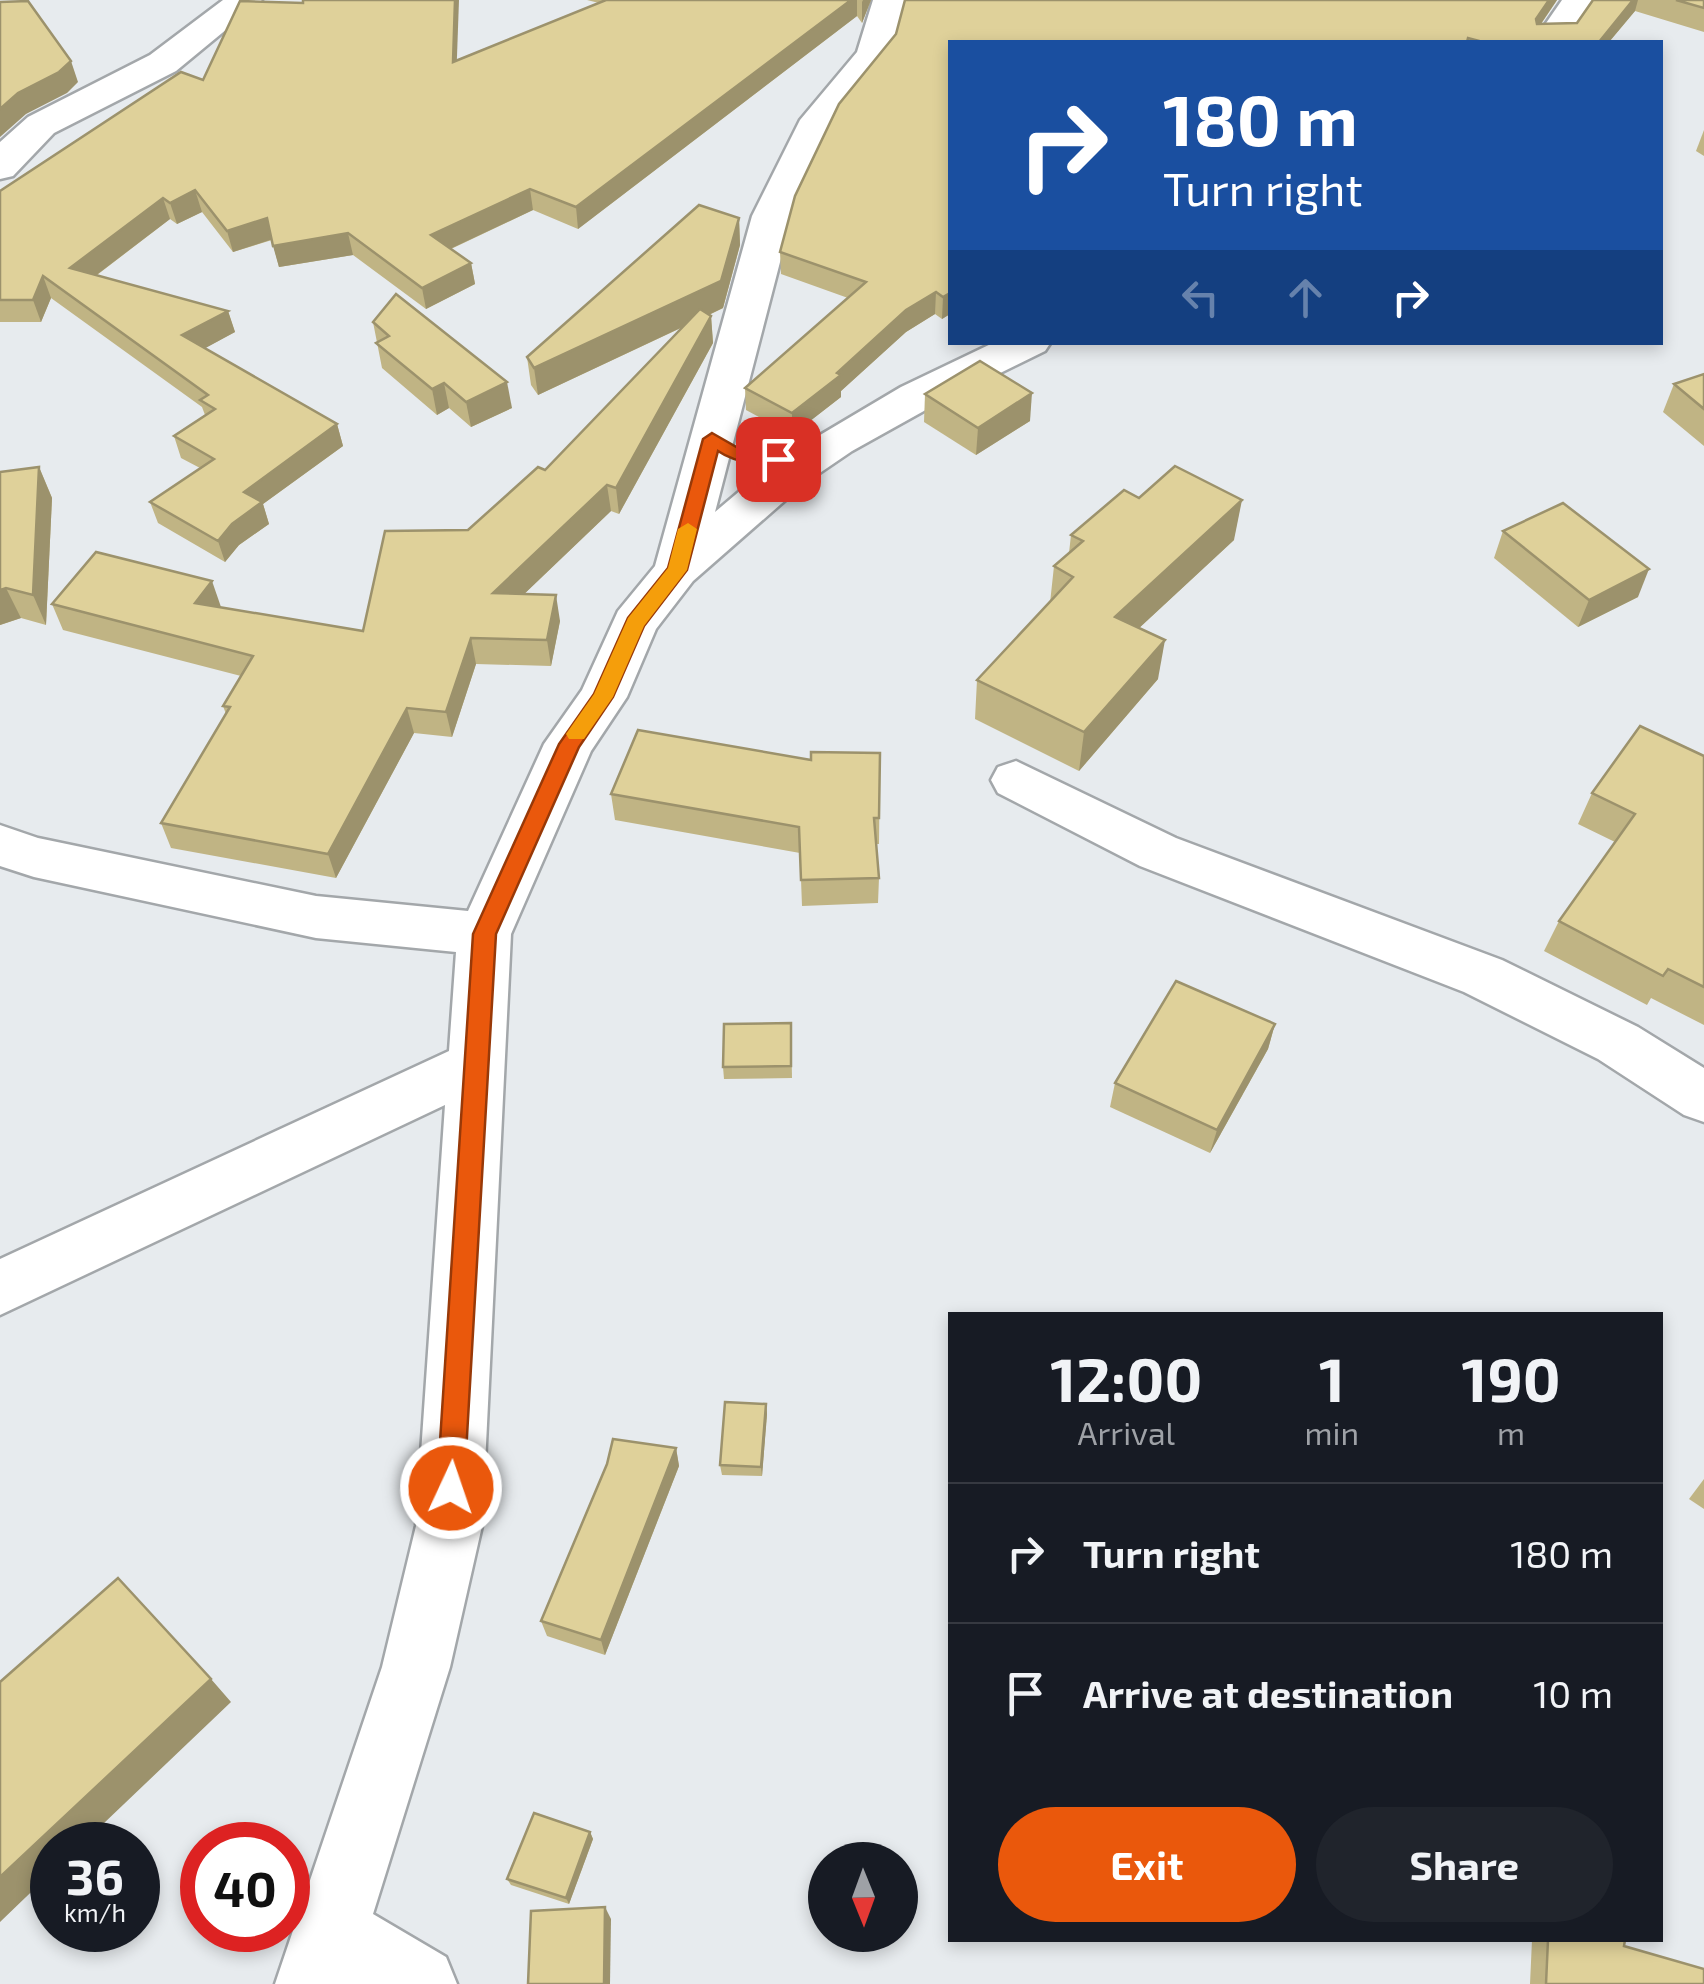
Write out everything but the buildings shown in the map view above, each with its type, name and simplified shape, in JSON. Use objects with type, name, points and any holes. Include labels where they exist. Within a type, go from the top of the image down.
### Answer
[{"type":"street","points":[[0,168],[41,124],[162,63],[245,0]]},
{"type":"street","points":[[677,570],[772,216],[820,120],[874,54],[890,0]]},
{"type":"street","points":[[1551,40],[1580,0]]},
{"type":"street","points":[[419,1984],[323,1958],[416,1668],[449,1526],[484,934],[570,744],[603,697],[635,623],[677,570],[790,473],[823,450],[916,397],[1024,345]]},
{"type":"street","points":[[712,439],[735,454],[756,459],[823,450]]},
{"type":"street","points":[[1016,780],[1158,852],[1483,976],[1618,1043],[1704,1098]]},
{"type":"street","points":[[0,845],[34,857],[316,917],[484,934]]},
{"type":"street","points":[[0,1288],[476,1064]]},
{"type":"slow traffic","points":[[577,734],[603,697],[635,623],[677,570],[688,529]]},
{"type":"route","points":[[451,1488],[484,934],[570,744],[603,697],[635,623],[677,570],[712,439],[735,454],[778,459]]}]
